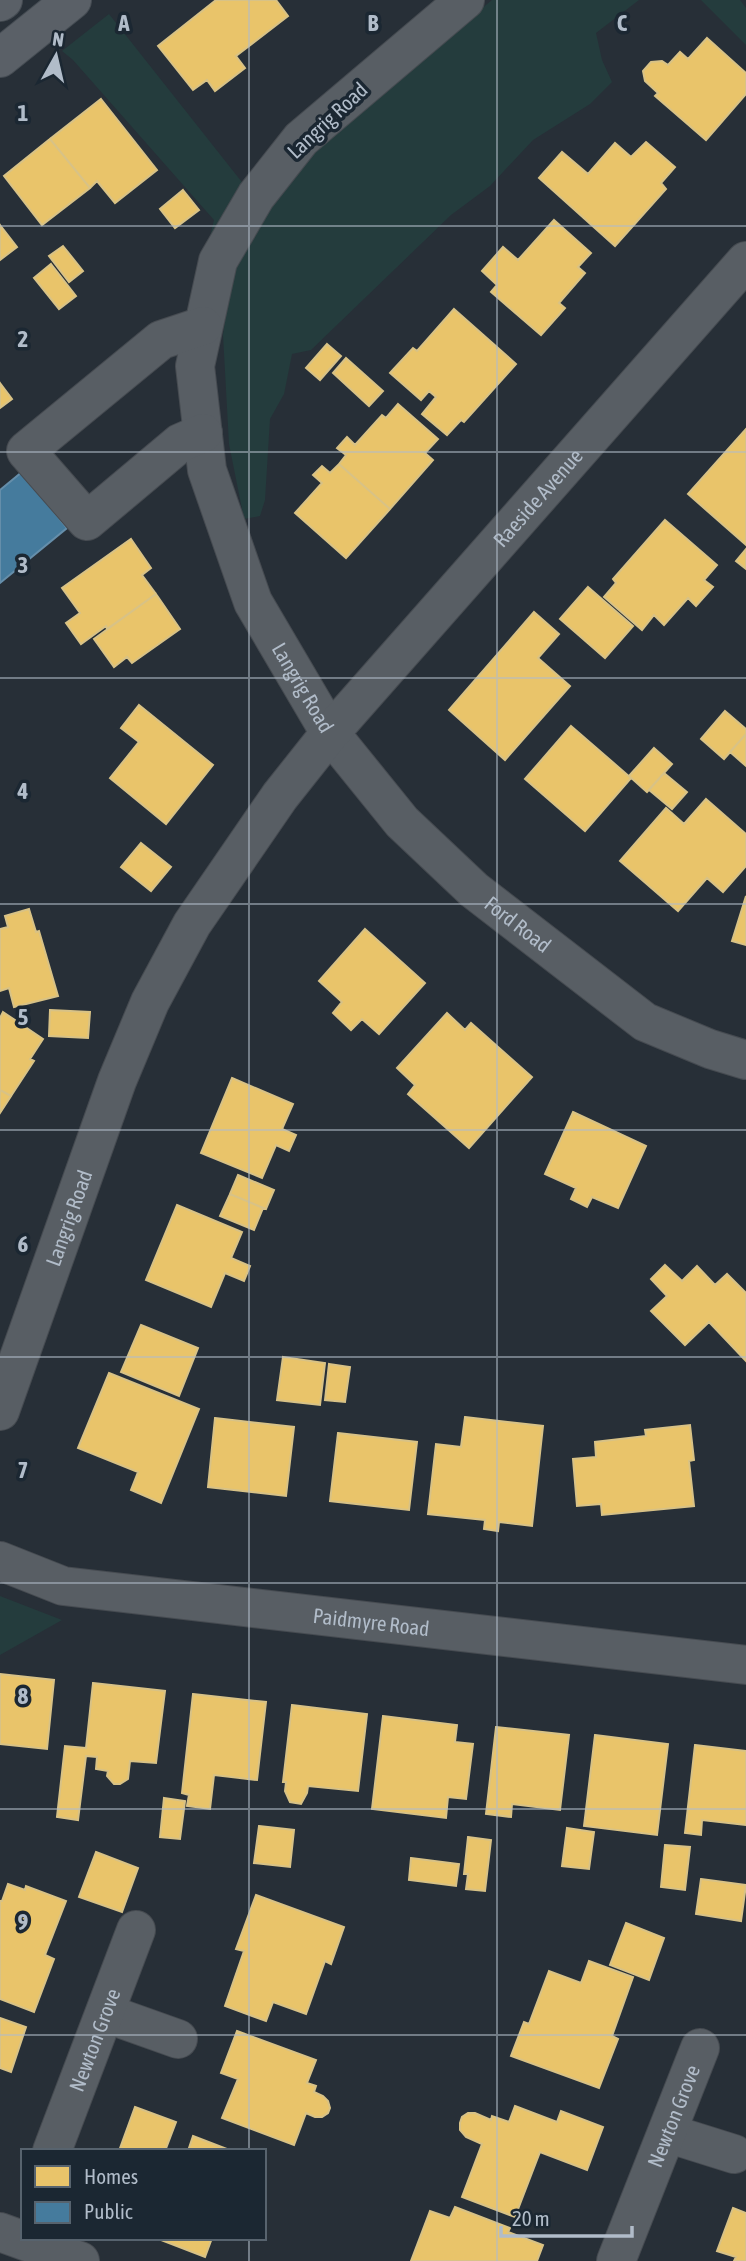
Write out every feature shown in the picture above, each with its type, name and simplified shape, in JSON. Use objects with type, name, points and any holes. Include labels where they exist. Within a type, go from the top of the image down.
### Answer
[{"type":"main road","points":[[0,58],[72,0]]},
{"type":"street","name":"Langrig Road","points":[[0,1411],[117,1081],[150,1002],[200,914],[279,796],[330,733],[253,602],[207,470],[195,366],[218,261],[256,196],[301,139],[465,0]]},
{"type":"street","name":"Raeside Avenue","points":[[330,733],[746,261]]},
{"type":"street","points":[[202,433],[180,443],[86,522],[13,459],[161,340],[203,326]]},
{"type":"street","name":"Ford Road","points":[[330,733],[402,822],[474,890],[645,1022],[710,1049],[746,1060]]},
{"type":"street","name":"Paidmyre Road","points":[[0,1561],[63,1586],[746,1665]]},
{"type":"street","name":"Newton Grove","points":[[53,2149],[136,1930]]},
{"type":"street","points":[[105,2013],[178,2039]]},
{"type":"street","name":"Newton Grove","points":[[617,2261],[700,2048]]},
{"type":"street","points":[[667,2133],[734,2154]]},
{"type":"street","points":[[30,2240],[80,2261]]},
{"type":"green space","points":[[492,0],[639,0],[596,33],[602,60],[612,82],[590,104],[533,140],[490,186],[451,215],[311,350],[292,354],[284,394],[270,419],[265,500],[260,516],[244,519],[229,444],[223,335],[234,257],[309,152]]},
{"type":"green space","points":[[701,0],[740,0],[746,8],[746,45]]},
{"type":"green space","points":[[109,14],[245,186],[206,253],[214,220],[73,60],[62,51]]},
{"type":"green space","points":[[0,1596],[62,1620],[0,1655]]},
{"type":"building: Homes","points":[[216,0],[276,0],[288,16],[236,56],[245,68],[215,91],[207,80],[193,90],[158,46]]},
{"type":"building: Homes","points":[[707,38],[746,73],[746,94],[706,140],[655,96],[658,93],[645,81],[643,71],[651,62],[662,61],[668,65],[680,52],[688,59]]},
{"type":"building: Homes","points":[[101,99],[157,170],[115,203],[97,181],[90,188],[50,139]]},
{"type":"building: Homes","points":[[50,139],[90,188],[42,225],[4,176]]},
{"type":"building: Homes","points":[[646,142],[675,167],[661,183],[666,189],[615,246],[539,178],[562,152],[588,174],[615,143],[631,157]]},
{"type":"building: Homes","points":[[183,190],[199,210],[175,228],[160,209]]},
{"type":"building: Homes","points":[[554,220],[591,253],[578,267],[585,273],[559,303],[565,308],[541,335],[491,292],[497,285],[482,271],[503,247],[518,260]]},
{"type":"building: Homes","points":[[0,225],[17,247],[0,260]]},
{"type":"building: Homes","points":[[63,246],[83,271],[69,282],[49,256]]},
{"type":"building: Homes","points":[[51,264],[76,296],[59,309],[34,278]]},
{"type":"building: Homes","points":[[454,309],[516,364],[464,422],[461,420],[447,435],[422,414],[436,397],[429,391],[421,400],[390,373],[413,348],[417,351]]},
{"type":"building: Homes","points":[[327,344],[341,356],[320,380],[306,368]]},
{"type":"building: Homes","points":[[346,358],[383,391],[369,406],[333,373]]},
{"type":"building: Homes","points":[[0,383],[12,399],[0,408]]},
{"type":"building: Homes","points":[[398,404],[438,439],[425,453],[433,460],[390,509],[339,464],[346,455],[337,448],[347,437],[355,445],[382,415],[386,418]]},
{"type":"building: Homes","points":[[746,429],[746,545],[688,494]]},
{"type":"building: Homes","points":[[339,464],[390,509],[346,558],[295,513],[322,483],[313,475],[322,466],[330,473]]},
{"type":"building: Homes","points":[[665,520],[717,565],[704,580],[713,587],[696,606],[688,598],[664,625],[654,615],[642,630],[604,597],[616,583],[613,579]]},
{"type":"building: Homes","points":[[131,539],[151,568],[142,575],[156,594],[81,644],[66,623],[80,613],[62,588]]},
{"type":"building: Homes","points":[[746,549],[746,569],[736,561]]},
{"type":"building: Homes","points":[[588,587],[633,626],[605,658],[560,619]]},
{"type":"building: Homes","points":[[156,594],[180,629],[132,663],[127,657],[114,667],[94,639]]},
{"type":"building: Homes","points":[[534,612],[559,634],[538,658],[570,686],[505,760],[449,710]]},
{"type":"building: Homes","points":[[139,705],[213,765],[166,824],[110,778],[139,742],[121,728]]},
{"type":"building: Homes","points":[[725,711],[746,729],[746,734],[724,759],[701,739]]},
{"type":"building: Homes","points":[[571,726],[631,778],[585,831],[525,779]]},
{"type":"building: Homes","points":[[746,734],[746,766],[730,752]]},
{"type":"building: Homes","points":[[654,748],[672,764],[647,792],[629,776]]},
{"type":"building: Homes","points":[[664,773],[687,792],[672,809],[649,790]]},
{"type":"building: Homes","points":[[706,799],[746,834],[746,866],[723,892],[707,878],[678,911],[620,861],[666,808],[684,824]]},
{"type":"building: Homes","points":[[141,843],[171,867],[151,891],[121,867]]},
{"type":"building: Homes","points":[[746,896],[746,945],[732,941]]},
{"type":"building: Homes","points":[[29,909],[36,932],[39,931],[58,996],[14,1007],[9,988],[0,991],[0,929],[8,927],[5,916]]},
{"type":"building: Homes","points":[[365,929],[425,983],[379,1034],[362,1019],[351,1030],[333,1013],[342,1002],[319,981]]},
{"type":"building: Homes","points":[[50,1010],[90,1012],[88,1038],[49,1036]]},
{"type":"building: Homes","points":[[3,1012],[43,1039],[30,1059],[34,1061],[11,1096],[0,1090],[0,1018]]},
{"type":"building: Homes","points":[[447,1013],[465,1030],[471,1023],[532,1077],[469,1148],[408,1094],[415,1085],[397,1068]]},
{"type":"building: Homes","points":[[232,1078],[293,1104],[282,1129],[296,1135],[289,1151],[276,1145],[262,1178],[201,1153]]},
{"type":"building: Homes","points":[[0,1090],[11,1096],[0,1113]]},
{"type":"building: Homes","points":[[573,1112],[646,1146],[618,1208],[592,1197],[587,1207],[571,1199],[576,1188],[545,1174]]},
{"type":"building: Homes","points":[[238,1175],[274,1190],[266,1209],[230,1194]]},
{"type":"building: Homes","points":[[230,1194],[263,1208],[254,1230],[220,1216]]},
{"type":"building: Homes","points":[[177,1205],[242,1232],[231,1258],[250,1266],[244,1281],[225,1273],[211,1307],[146,1280]]},
{"type":"building: Homes","points":[[665,1265],[682,1281],[697,1266],[715,1285],[727,1274],[746,1293],[746,1361],[709,1322],[685,1345],[651,1311],[667,1296],[651,1279]]},
{"type":"building: Homes","points":[[141,1325],[198,1348],[179,1396],[121,1372]]},
{"type":"building: Homes","points":[[283,1357],[325,1363],[320,1405],[277,1400]]},
{"type":"building: Homes","points":[[329,1364],[350,1367],[345,1402],[325,1400]]},
{"type":"building: Homes","points":[[109,1373],[199,1409],[161,1503],[131,1490],[138,1472],[78,1448]]},
{"type":"building: Homes","points":[[465,1417],[543,1426],[532,1526],[499,1522],[498,1531],[484,1529],[485,1520],[428,1514],[436,1444],[461,1447]]},
{"type":"building: Homes","points":[[215,1418],[294,1427],[286,1496],[208,1487]]},
{"type":"building: Homes","points":[[690,1425],[694,1460],[689,1461],[694,1506],[602,1515],[601,1504],[577,1506],[573,1459],[596,1457],[595,1442],[646,1436],[645,1430]]},
{"type":"building: Homes","points":[[338,1433],[417,1442],[409,1510],[330,1501]]},
{"type":"building: Homes","points":[[0,1674],[54,1680],[47,1749],[0,1744]]},
{"type":"building: Homes","points":[[93,1683],[165,1691],[156,1763],[130,1761],[128,1779],[114,1784],[107,1776],[108,1771],[96,1769],[97,1757],[86,1756],[78,1820],[57,1817],[65,1746],[86,1748]]},
{"type":"building: Homes","points":[[193,1694],[266,1702],[257,1780],[214,1775],[210,1809],[187,1806],[189,1795],[182,1793]]},
{"type":"building: Homes","points":[[292,1705],[367,1714],[358,1791],[308,1786],[301,1804],[290,1802],[285,1791],[286,1782],[283,1782]]},
{"type":"building: Homes","points":[[383,1716],[457,1725],[455,1742],[473,1744],[466,1799],[448,1797],[446,1818],[372,1809]]},
{"type":"building: Homes","points":[[496,1727],[569,1735],[560,1810],[512,1804],[511,1817],[486,1814]]},
{"type":"building: Homes","points":[[595,1735],[668,1744],[657,1835],[584,1826]]},
{"type":"building: Homes","points":[[695,1745],[746,1751],[746,1825],[702,1820],[701,1835],[685,1833]]},
{"type":"building: Homes","points":[[164,1798],[185,1801],[180,1839],[160,1837]]},
{"type":"building: Homes","points":[[259,1826],[294,1830],[290,1867],[254,1863]]},
{"type":"building: Homes","points":[[567,1828],[594,1832],[589,1869],[562,1866]]},
{"type":"building: Homes","points":[[468,1837],[491,1840],[485,1891],[466,1889],[468,1874],[464,1874]]},
{"type":"building: Homes","points":[[665,1845],[690,1847],[685,1890],[661,1887]]},
{"type":"building: Homes","points":[[96,1852],[138,1868],[122,1912],[79,1897]]},
{"type":"building: Homes","points":[[411,1858],[459,1864],[456,1886],[409,1880]]},
{"type":"building: Homes","points":[[701,1879],[746,1885],[741,1921],[696,1914]]},
{"type":"building: Homes","points":[[8,1884],[25,1890],[26,1886],[66,1901],[45,1955],[54,1959],[34,2012],[0,1999],[0,1901]]},
{"type":"building: Homes","points":[[256,1895],[344,1927],[331,1964],[325,1961],[306,2014],[273,2002],[266,2021],[225,2006],[244,1951],[236,1949]]},
{"type":"building: Homes","points":[[626,1923],[664,1938],[649,1980],[610,1965]]},
{"type":"building: Homes","points":[[589,1961],[633,1977],[612,2036],[618,2039],[599,2088],[511,2056],[524,2022],[529,2024],[549,1971],[581,1983]]},
{"type":"building: Homes","points":[[0,2018],[26,2027],[11,2072],[0,2068]]},
{"type":"building: Homes","points":[[237,2031],[316,2060],[307,2083],[316,2086],[314,2092],[328,2101],[330,2108],[322,2117],[306,2113],[294,2145],[222,2118],[238,2079],[221,2073]]},
{"type":"building: Homes","points":[[515,2106],[557,2122],[561,2111],[603,2127],[587,2170],[540,2152],[515,2217],[462,2197],[482,2144],[466,2137],[460,2130],[460,2123],[462,2117],[468,2113],[491,2120],[492,2116],[509,2122]]},
{"type":"building: Homes","points":[[135,2107],[176,2122],[166,2149],[120,2149]]},
{"type":"building: Homes","points":[[193,2136],[227,2149],[189,2149]]},
{"type":"building: Homes","points":[[455,2207],[510,2228],[508,2232],[543,2245],[537,2261],[411,2261],[430,2211],[450,2218]]},
{"type":"building: Homes","points":[[733,2208],[746,2213],[746,2261],[734,2261],[736,2257],[717,2251]]},
{"type":"building: Homes","points":[[161,2240],[211,2240],[205,2257]]},
{"type":"building: Public","points":[[22,472],[67,528],[0,583],[0,490]]}]
